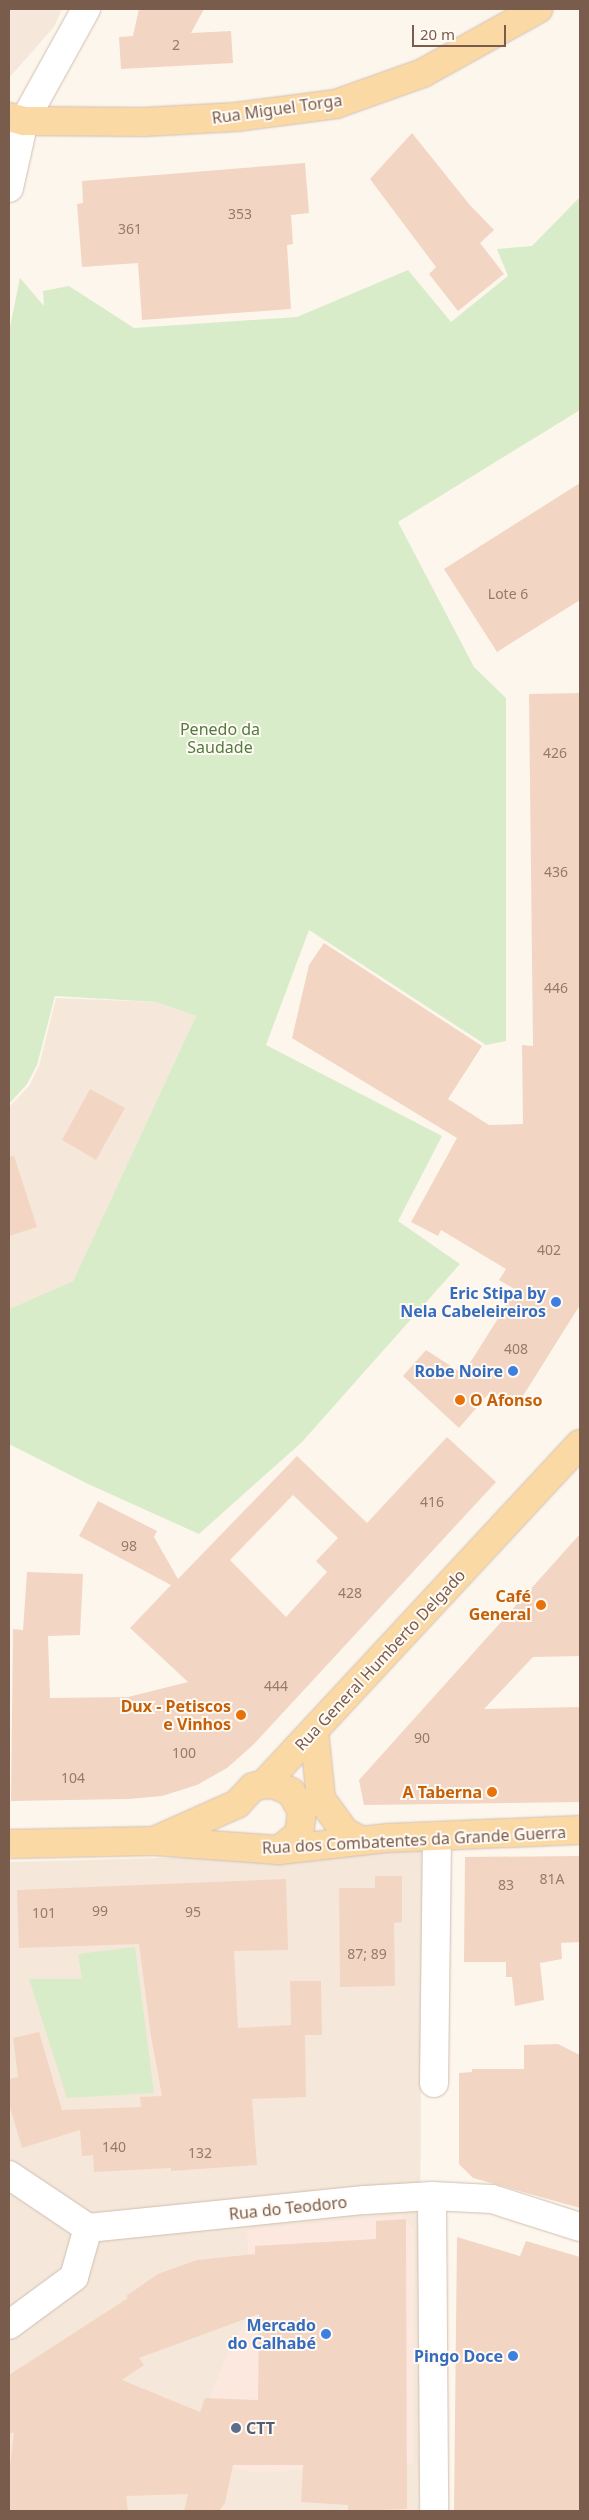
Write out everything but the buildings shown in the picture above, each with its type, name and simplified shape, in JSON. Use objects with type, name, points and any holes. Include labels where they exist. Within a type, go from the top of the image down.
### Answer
[{"type":"main road","name":"Rua Miguel Torga","points":[[16,119],[153,122],[236,117],[336,104],[423,73],[538,9]]},
{"type":"main road","name":"Rua General Humberto Delgado","points":[[154,1841],[238,1804],[244,1794],[264,1784],[580,1444]]},
{"type":"main road","points":[[314,1731],[321,1800],[345,1832],[362,1841]]},
{"type":"main road","points":[[238,1804],[235,1813],[237,1831],[268,1850],[299,1834],[302,1811],[291,1792],[276,1785],[264,1784]]},
{"type":"main road","name":"Rua dos Combatentes da Grande Guerra","points":[[9,1844],[154,1841],[268,1850],[362,1841],[580,1830]]},
{"type":"street","points":[[9,188],[16,119],[60,60],[86,9]]},
{"type":"street","points":[[434,2084],[437,1837]]},
{"type":"street","points":[[9,2175],[88,2228],[74,2277],[9,2326]]},
{"type":"street","points":[[432,2196],[434,2511]]},
{"type":"street","name":"Rua do Teodoro","points":[[88,2228],[365,2200],[432,2196],[492,2199],[580,2227]]},
{"type":"shaded area","points":[[9,9],[62,9],[54,27],[9,78]]},
{"type":"shaded area","points":[[56,998],[156,1002],[196,1016],[73,1281],[9,1309],[9,1107],[29,1086],[39,1066]]},
{"type":"shaded area","points":[[422,1851],[419,2511],[9,2511],[9,1862]]},
{"type":"shaded area","name":"Mercado do Calhabé","points":[[401,2215],[414,2230],[413,2464],[252,2472],[186,2457],[226,2358],[252,2310],[247,2230]]},
{"type":"green space","name":"Penedo da Saudade","points":[[580,197],[580,410],[398,522],[474,667],[506,698],[506,1041],[486,1045],[309,930],[266,1045],[442,1136],[398,1221],[460,1264],[302,1442],[199,1534],[88,1484],[9,1444],[9,1309],[73,1281],[196,1016],[156,1002],[55,996],[37,1065],[27,1084],[9,1104],[9,332],[20,278],[44,306],[43,291],[69,286],[134,328],[297,317],[408,270],[451,322],[508,276],[497,249],[532,246]]},
{"type":"green space","points":[[135,1947],[154,2093],[67,2098],[29,1979],[82,1979],[78,1954]]},
{"type":"place","name":"Eric Stipa by Nela Cabeleireiros","points":[[556,1302]]},
{"type":"place","name":"Robe Noire","points":[[513,1371]]},
{"type":"place","name":"O Afonso","points":[[460,1400]]},
{"type":"place","name":"Café General","points":[[541,1605]]},
{"type":"place","name":"Dux - Petiscos e Vinhos","points":[[241,1715]]},
{"type":"place","name":"A Taberna","points":[[492,1792]]},
{"type":"place","name":"Mercado do Calhabé","points":[[326,2334]]},
{"type":"place","name":"Pingo Doce","points":[[513,2356]]},
{"type":"place","name":"CTT","points":[[236,2428]]}]
